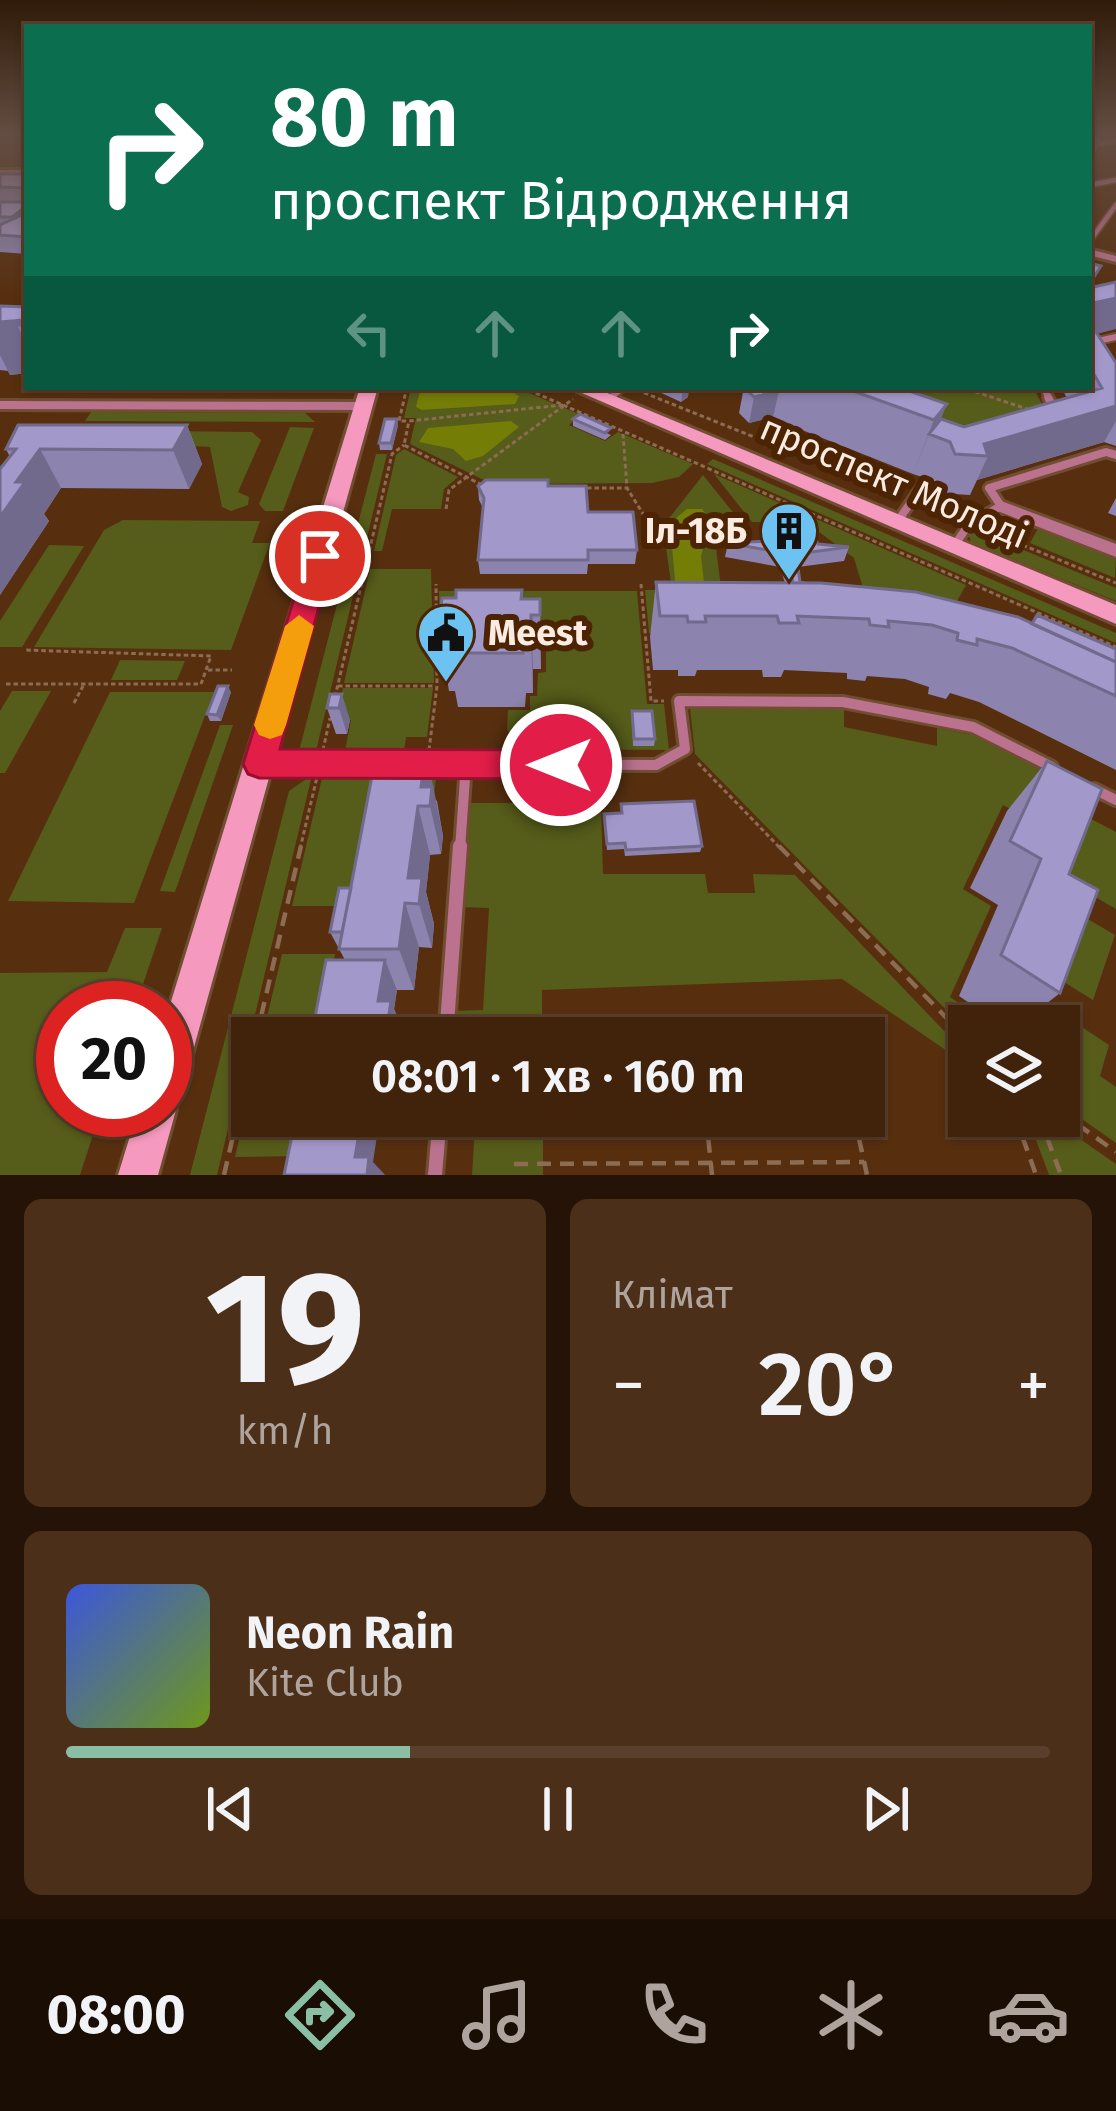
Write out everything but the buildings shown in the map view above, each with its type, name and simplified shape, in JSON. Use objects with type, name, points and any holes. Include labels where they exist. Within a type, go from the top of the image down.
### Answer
[{"type":"main road","name":"проспект Молоді","points":[[620,391],[897,522],[1116,615]]},
{"type":"main road","points":[[192,992],[366,397]]},
{"type":"main road","points":[[138,1175],[149,1137]]},
{"type":"street","points":[[0,406],[366,397]]},
{"type":"street","points":[[1000,506],[1116,551]]},
{"type":"lane","points":[[1092,238],[1116,205]]},
{"type":"lane","points":[[1045,390],[1060,420]]},
{"type":"lane","points":[[954,546],[969,524],[1000,506],[989,488],[1111,450]]},
{"type":"lane","points":[[897,522],[928,478]]},
{"type":"lane","points":[[259,764],[656,765],[685,749],[679,701],[843,702],[973,727],[1116,800]]},
{"type":"lane","points":[[448,1017],[466,764]]},
{"type":"lane","points":[[436,1175],[439,1137]]},
{"type":"path","points":[[406,390],[399,421],[565,405]]},
{"type":"path","points":[[529,390],[1116,647]]},
{"type":"path","points":[[970,390],[1060,420]]},
{"type":"path","points":[[620,391],[912,500],[1116,583]]},
{"type":"path","points":[[446,508],[449,490],[565,405]]},
{"type":"path","points":[[261,1017],[392,454],[404,446],[410,421]]},
{"type":"path","points":[[623,430],[627,488],[645,517]]},
{"type":"path","points":[[404,446],[490,489]]},
{"type":"path","points":[[583,488],[627,488]]},
{"type":"path","points":[[427,764],[437,686],[436,584]]},
{"type":"path","points":[[640,584],[651,701],[679,701]]},
{"type":"path","points":[[6,684],[200,684],[211,656],[24,650]]},
{"type":"path","points":[[206,670],[232,670]]},
{"type":"path","points":[[74,703],[84,684]]},
{"type":"path","points":[[338,686],[437,686]]},
{"type":"path","points":[[685,749],[948,1019]]},
{"type":"path","points":[[1080,1127],[1116,1152]]},
{"type":"path","points":[[224,1175],[233,1137]]},
{"type":"path","points":[[708,1137],[712,1175]]},
{"type":"path","points":[[859,1137],[867,1175]]},
{"type":"path","points":[[1023,1137],[1036,1175]]},
{"type":"path","points":[[1047,1137],[1061,1175]]},
{"type":"path","points":[[514,1164],[864,1162]]},
{"type":"green space","points":[[410,390],[522,390],[581,415],[569,425],[605,441],[618,432],[693,464],[679,477],[652,483],[492,484],[410,444],[416,418],[404,418]]},
{"type":"green space","points":[[420,390],[509,390],[519,396],[515,404],[416,407]]},
{"type":"green space","points":[[821,390],[1035,390],[1049,417],[944,445]]},
{"type":"green space","points":[[91,412],[305,413],[315,422],[85,421]]},
{"type":"green space","points":[[511,421],[519,427],[483,456],[466,461],[453,449],[419,442],[428,428]]},
{"type":"green space","points":[[290,427],[314,428],[283,511],[265,511],[259,504]]},
{"type":"green space","points":[[161,431],[252,432],[261,440],[238,492],[249,497],[248,505],[231,511],[222,507],[210,447],[153,444]]},
{"type":"green space","points":[[404,449],[458,477],[444,489],[441,509],[392,509],[382,551],[374,551],[396,455]]},
{"type":"green space","points":[[376,454],[387,454],[316,751],[299,751]]},
{"type":"green space","points":[[713,459],[1116,633],[1116,643],[707,464]]},
{"type":"green space","points":[[714,474],[966,585],[950,614],[802,634],[649,633],[645,590],[672,590],[663,526],[703,475],[740,521],[716,548],[724,611],[871,615],[854,558],[807,523],[752,522]]},
{"type":"green space","points":[[687,509],[702,509],[711,521],[701,556],[707,610],[657,626],[652,615],[676,592],[670,523]]},
{"type":"green space","points":[[123,520],[260,521],[252,543],[270,543],[231,650],[34,647],[104,530]]},
{"type":"green space","points":[[1040,525],[1116,555],[1115,578],[1030,543]]},
{"type":"green space","points":[[972,529],[1116,588],[1116,601],[971,542],[968,534]]},
{"type":"green space","points":[[49,545],[84,546],[22,647],[0,647],[0,621]]},
{"type":"green space","points":[[370,569],[431,569],[434,683],[344,683]]},
{"type":"green space","points":[[439,591],[637,591],[647,704],[664,704],[669,750],[530,749],[507,730],[508,710],[530,710],[530,696],[537,696],[538,673],[546,672],[546,650],[528,650],[528,642],[446,650],[440,672]]},
{"type":"green space","points":[[120,660],[185,661],[177,680],[111,680]]},
{"type":"green space","points":[[343,688],[433,688],[427,737],[406,737],[404,751],[345,751],[351,720],[336,719]]},
{"type":"green space","points":[[12,691],[51,691],[5,773],[0,773],[0,711]]},
{"type":"green space","points":[[110,692],[214,692],[134,903],[8,901]]},
{"type":"green space","points":[[690,708],[844,709],[844,727],[937,746],[937,728],[972,735],[1077,788],[1070,808],[1116,832],[1116,909],[1064,879],[1077,845],[1003,805],[963,889],[991,906],[950,997],[962,1005],[948,1005],[948,1012],[695,754]]},
{"type":"green space","points":[[220,725],[233,725],[175,892],[160,891]]},
{"type":"green space","points":[[522,774],[600,774],[603,874],[705,874],[708,893],[755,893],[753,874],[795,875],[948,1035],[948,1052],[842,979],[542,990],[542,1017],[451,1017],[451,1011],[483,1010],[489,908],[461,907],[470,803],[520,803]]},
{"type":"green space","points":[[312,775],[255,1017],[231,1017],[231,1116],[217,1175],[190,1175],[289,791]]},
{"type":"green space","points":[[322,778],[436,778],[434,796],[367,906],[292,906]]},
{"type":"green space","points":[[1042,892],[1115,935],[1093,1000],[1043,969]]},
{"type":"green space","points":[[125,928],[162,928],[144,981],[36,981],[36,1137],[92,1137],[80,1175],[0,1175],[0,973],[107,972]]},
{"type":"green space","points":[[282,954],[335,954],[324,1017],[267,1017]]},
{"type":"green space","points":[[1033,995],[1048,1005],[1029,1005]]},
{"type":"green space","points":[[1080,1026],[1109,1045],[1100,1076],[1116,1087],[1116,1143],[1080,1118]]},
{"type":"green space","points":[[240,1137],[301,1137],[298,1156],[235,1157]]},
{"type":"green space","points":[[474,1137],[543,1137],[543,1175],[472,1175]]},
{"type":"green space","points":[[1035,1137],[1077,1137],[1116,1164],[1116,1175],[1049,1175]]},
{"type":"slow traffic","points":[[270,725],[299,626]]},
{"type":"place","name":"Іл-18Б","points":[[789,582]]},
{"type":"place","name":"Meest","points":[[446,684]]},
{"type":"route","points":[[320,556],[259,764],[561,765]]}]
